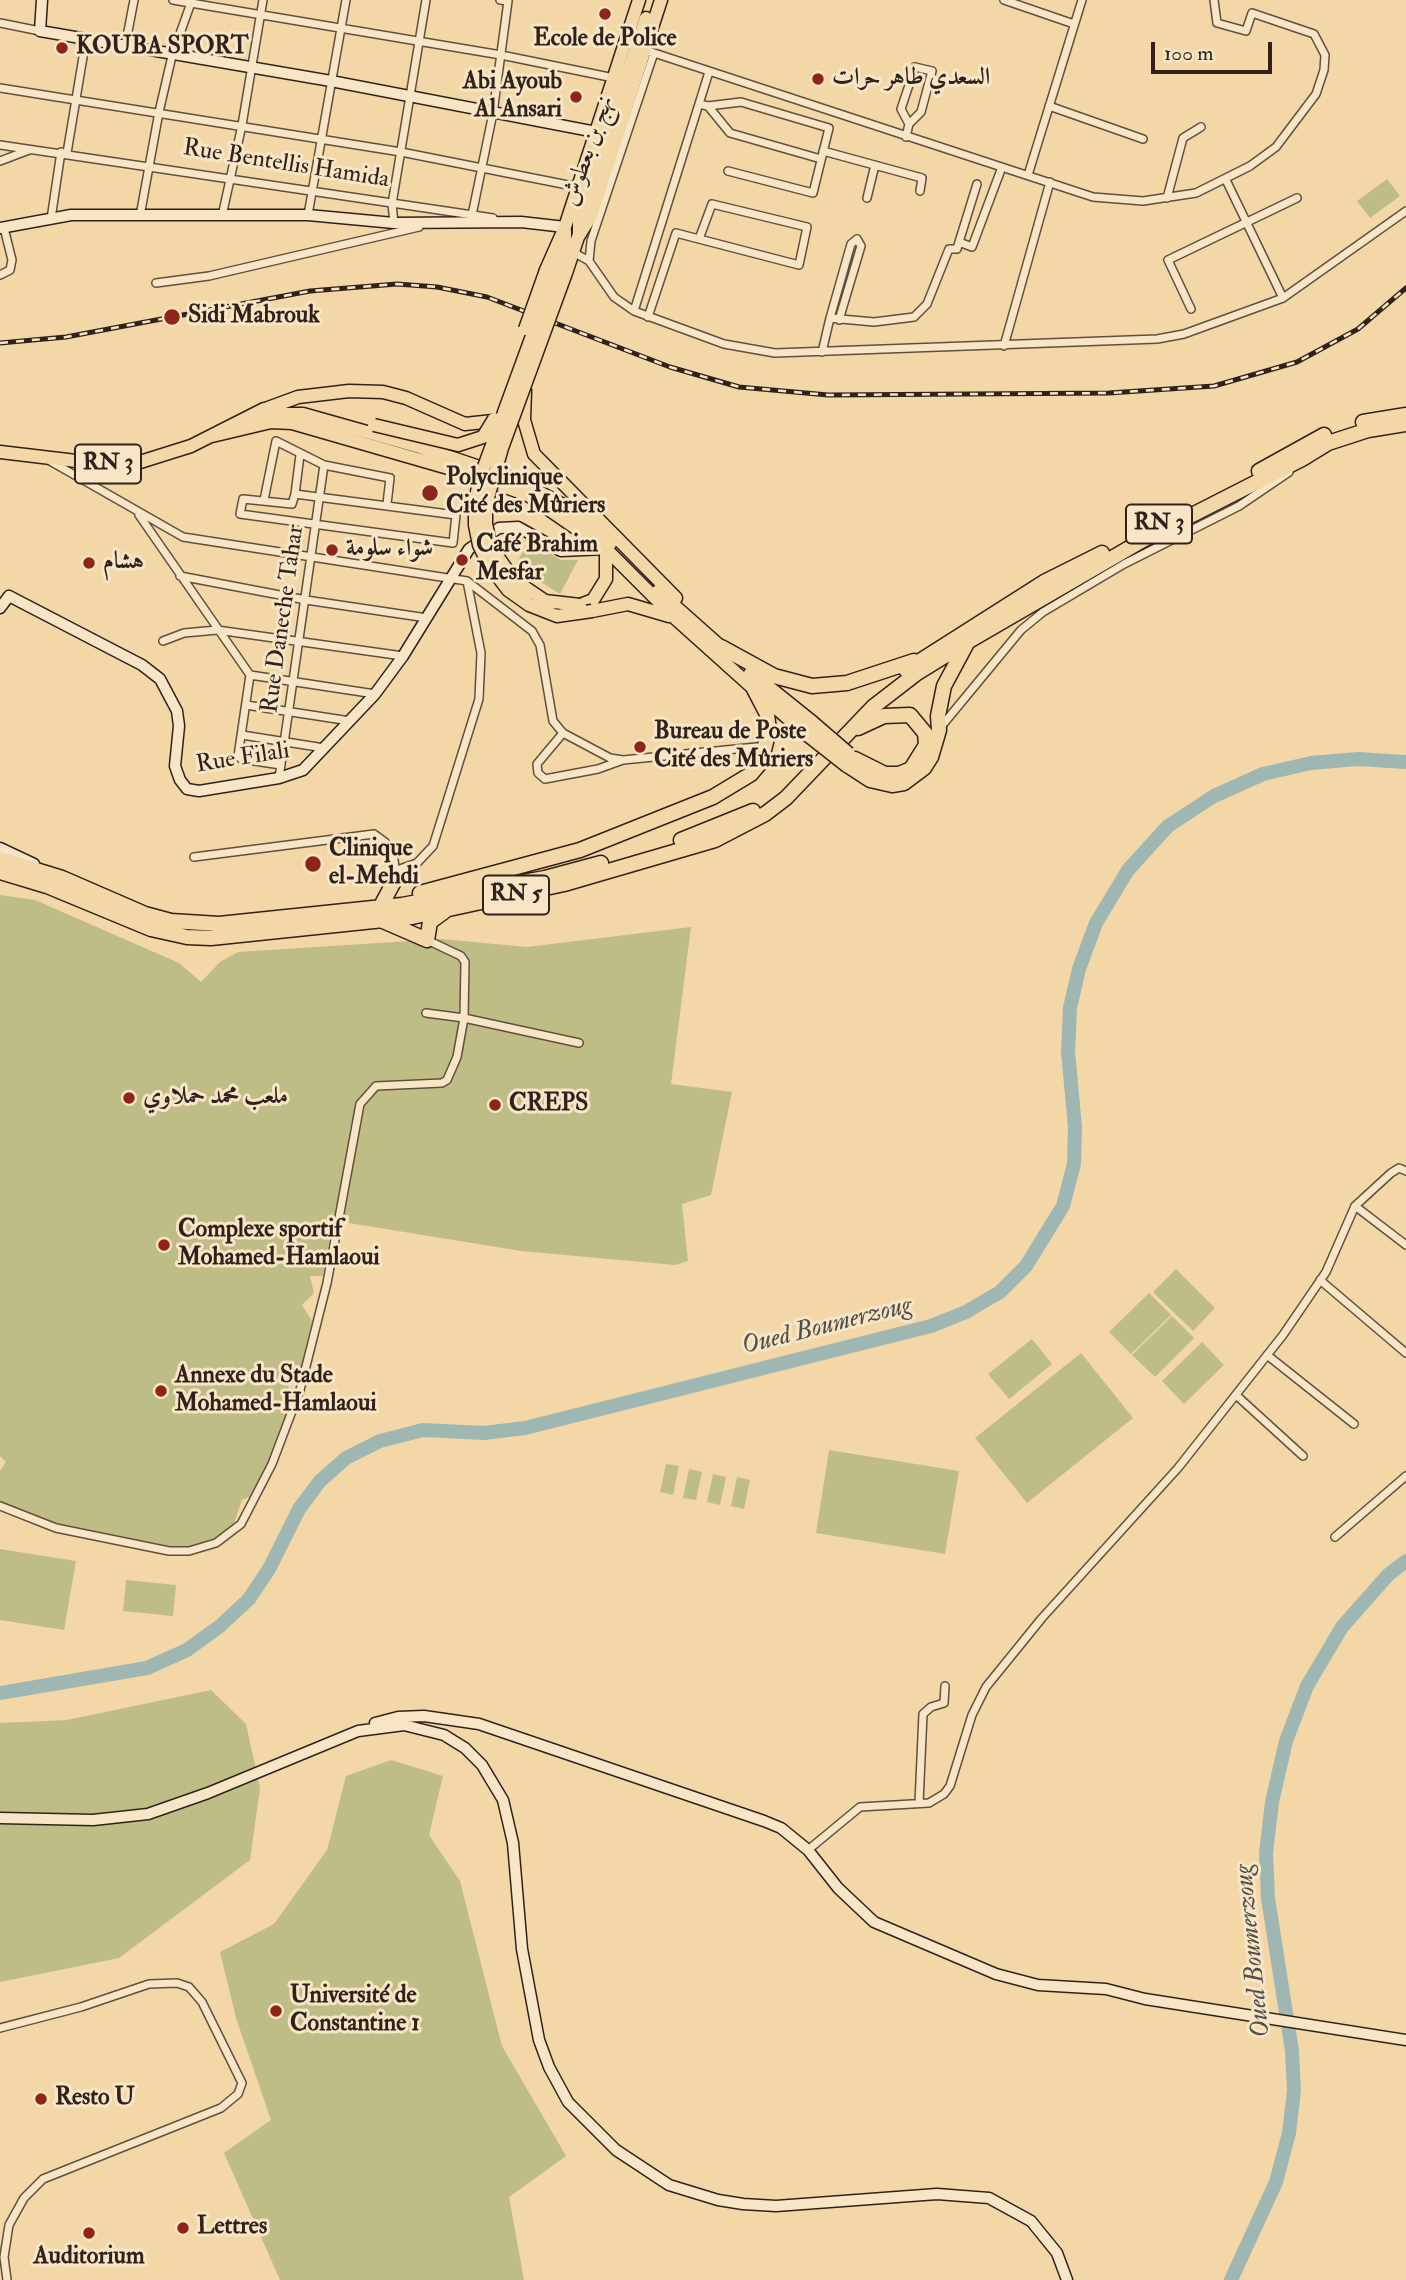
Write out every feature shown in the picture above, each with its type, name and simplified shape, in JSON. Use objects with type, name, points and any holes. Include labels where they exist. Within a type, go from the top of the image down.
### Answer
[{"type":"highway","name":"RN 3","points":[[721,647],[774,676],[812,686],[866,678],[922,658],[1046,581],[1204,502],[1326,434],[1360,422],[1406,415]]},
{"type":"highway","name":"RN 3","points":[[721,647],[808,727],[880,784],[904,783],[915,777],[931,757],[939,730],[938,716],[944,686],[969,641],[1143,540],[1342,436],[1406,425]]},
{"type":"highway","name":"RN 5","points":[[0,873],[47,886],[128,922],[187,937],[252,935],[382,920],[564,884],[716,840],[765,814],[786,798],[847,733],[892,691],[969,641]]},
{"type":"highway","name":"RN 5","points":[[0,859],[62,877],[145,914],[171,921],[219,924],[402,905],[545,878],[671,844],[736,819],[774,797],[814,760],[864,704],[922,658]]},
{"type":"highway","name":"RN 3","points":[[754,689],[808,727]]},
{"type":"highway","points":[[353,909],[580,850],[685,811],[751,774],[761,762],[767,746],[767,714],[754,689]]},
{"type":"highway","name":"RN 3","points":[[847,733],[874,720],[899,714],[910,715],[925,733],[926,745],[919,759],[911,769],[900,774],[885,774],[850,761]]},
{"type":"highway","points":[[396,874],[397,892],[405,897]]},
{"type":"highway","points":[[383,902],[396,874]]},
{"type":"highway","points":[[382,920],[427,940],[433,918],[456,907]]},
{"type":"main road","name":"نهج بن بعطوش","points":[[579,184],[604,124],[642,0]]},
{"type":"main road","name":"نهج بن بعطوش","points":[[579,184],[642,0]]},
{"type":"main road","name":"نهج بن بعطوش","points":[[578,237],[579,220],[652,0]]},
{"type":"main road","name":"نهج بن بعطوش","points":[[578,237],[591,216],[650,52],[661,0]]},
{"type":"main road","points":[[579,184],[565,227],[565,247],[481,475],[475,500],[475,525],[479,545],[488,564],[508,590],[529,605],[556,616],[586,608],[628,604],[676,618]]},
{"type":"main road","points":[[268,408],[303,407],[458,445],[483,437],[493,421],[556,272],[573,252],[578,237]]},
{"type":"main road","points":[[556,272],[525,383],[502,448],[486,505],[486,524],[491,547],[501,566],[529,592],[545,601],[586,608]]},
{"type":"main road","name":"RN 3","points":[[525,383],[524,420],[534,454],[664,583],[695,621]]},
{"type":"main road","points":[[212,436],[254,411],[298,397],[349,391],[383,392],[465,424],[493,421]]},
{"type":"main road","name":"RN 3","points":[[0,452],[103,464],[140,462],[191,446],[268,414],[303,414],[420,447],[514,479],[567,507],[721,647]]},
{"type":"main road","name":"RN 3","points":[[212,436],[271,422],[321,429],[528,495],[606,549],[754,689]]},
{"type":"main road","points":[[586,608],[600,592],[606,579],[606,549]]},
{"type":"street","points":[[40,31],[42,0]]},
{"type":"street","points":[[125,47],[134,0]]},
{"type":"street","points":[[173,0],[501,55],[614,78]]},
{"type":"street","points":[[222,216],[253,68],[262,0]]},
{"type":"street","points":[[308,215],[346,0]]},
{"type":"street","points":[[394,223],[392,204],[426,0]]},
{"type":"street","points":[[471,219],[493,113],[501,55],[508,1],[500,0]]},
{"type":"street","points":[[1004,0],[1074,24]]},
{"type":"street","points":[[1028,175],[1082,0]]},
{"type":"street","points":[[589,261],[591,241],[650,52],[1050,183],[1118,201],[1196,193],[1226,180],[1276,147],[1316,94],[1324,70],[1325,54],[1321,42],[1314,34],[1252,13],[1246,32],[1217,23],[1214,0]]},
{"type":"street","points":[[140,217],[148,165],[172,56],[191,2]]},
{"type":"street","points":[[0,23],[172,56],[331,80],[596,131]]},
{"type":"street","points":[[51,219],[86,40]]},
{"type":"street","points":[[906,137],[909,124],[921,112],[932,71],[915,67],[901,109],[909,124]]},
{"type":"street","points":[[634,311],[709,72]]},
{"type":"street","points":[[0,88],[322,138],[579,184]]},
{"type":"street","points":[[699,104],[708,106],[741,102],[829,128],[813,193],[727,171]]},
{"type":"street","points":[[708,106],[730,133],[922,178],[919,191]]},
{"type":"street","points":[[1049,106],[1143,139]]},
{"type":"street","points":[[1167,198],[1183,138],[1201,127]]},
{"type":"street","name":"Rue Bentellis Hamida","points":[[0,145],[230,177],[471,219]]},
{"type":"street","points":[[0,161],[30,149]]},
{"type":"street","points":[[867,198],[874,165]]},
{"type":"street","points":[[959,242],[972,247],[1002,167]]},
{"type":"street","points":[[1226,180],[1283,298]]},
{"type":"street","points":[[1004,346],[1027,280],[1050,183]]},
{"type":"street","points":[[830,318],[874,322],[914,317],[927,304],[949,248],[957,248],[977,184]]},
{"type":"street","points":[[1191,309],[1168,260],[1297,198]]},
{"type":"street","points":[[648,317],[676,233],[699,239],[799,265],[807,227],[712,204],[699,239]]},
{"type":"street","points":[[573,252],[589,261],[614,297],[634,311],[738,347],[775,353],[1157,339],[1195,330],[1283,298],[1406,211]]},
{"type":"street","points":[[0,275],[10,270],[12,260],[2,228],[71,215],[308,215],[394,223],[471,219],[565,227]]},
{"type":"street","points":[[156,283],[209,276],[432,223]]},
{"type":"street","points":[[822,352],[830,318],[847,274],[839,320]]},
{"type":"street","points":[[264,500],[275,442],[324,466],[390,478],[387,504]]},
{"type":"street","points":[[295,494],[456,515],[453,543],[240,514],[243,499],[293,504],[300,455]]},
{"type":"street","points":[[40,456],[138,514],[183,537],[467,581],[532,631],[540,645],[553,721],[564,733],[610,758],[623,760]]},
{"type":"street","points":[[939,730],[1021,630],[1042,612],[1124,564],[1260,494],[1302,459]]},
{"type":"street","name":"Rue Daneche Tahar","points":[[279,778],[301,642],[324,466]]},
{"type":"street","points":[[138,514],[250,675],[241,759],[281,765]]},
{"type":"street","points":[[570,550],[576,539],[575,526]]},
{"type":"street","name":"Rue Filali","points":[[0,608],[9,596],[142,665],[160,679],[177,711],[179,726],[175,766],[187,789],[199,791],[279,778],[303,770],[375,694],[403,656],[469,549],[499,528],[518,527],[561,551],[570,550]]},
{"type":"street","points":[[570,550],[606,549]]},
{"type":"street","points":[[180,576],[306,600],[427,618]]},
{"type":"street","points":[[194,857],[374,834],[385,842],[393,853],[396,874],[417,863],[433,846],[479,699],[481,653],[467,581]]},
{"type":"street","points":[[163,641],[184,633],[217,630],[403,656]]},
{"type":"street","points":[[250,675],[375,694]]},
{"type":"street","points":[[246,705],[351,721]]},
{"type":"street","points":[[564,733],[537,764],[541,777],[598,769],[623,760],[767,746]]},
{"type":"street","points":[[242,735],[325,748]]},
{"type":"street","points":[[0,848],[62,877]]},
{"type":"street","points":[[0,1506],[56,1528],[169,1551],[201,1549],[231,1534],[252,1503],[272,1464],[300,1390],[330,1270],[360,1104],[376,1086],[427,1085],[447,1080],[457,1058],[464,1018],[465,962],[461,956],[427,940]]},
{"type":"street","points":[[426,1013],[464,1018],[579,1043]]},
{"type":"street","points":[[808,1850],[860,1807],[937,1800],[950,1786],[978,1701],[1002,1667],[1178,1468],[1267,1355],[1320,1280],[1334,1256],[1355,1206],[1391,1173],[1399,1168],[1406,1171]]},
{"type":"street","points":[[1355,1206],[1406,1245]]},
{"type":"street","points":[[1320,1280],[1406,1353]]},
{"type":"street","points":[[1267,1355],[1354,1424]]},
{"type":"street","points":[[1236,1395],[1303,1456]]},
{"type":"street","points":[[1335,1537],[1406,1476]]},
{"type":"street","points":[[919,1803],[923,1714],[931,1707],[944,1703],[945,1686]]},
{"type":"street","points":[[0,1818],[93,1820],[148,1814],[208,1794],[380,1720],[398,1717],[444,1717],[479,1724],[781,1828],[808,1850],[861,1912],[904,1937],[1017,1981],[1106,1989],[1145,1999],[1406,2040]]},
{"type":"street","points":[[358,1731],[404,1726],[444,1735],[465,1748],[494,1780],[511,1829],[522,1949],[543,2049],[568,2102],[592,2128],[630,2161],[670,2185],[718,2200],[743,2204],[776,2206],[937,2194],[989,2198],[1013,2208],[1038,2228],[1057,2253],[1067,2280]]},
{"type":"street","points":[[0,2028],[81,2007],[149,1984],[177,1983],[189,1987],[202,2001],[242,2083],[238,2094],[221,2108],[43,2179],[24,2198],[9,2225],[4,2257],[7,2280]]},
{"type":"shaded area","points":[[1387,179],[1400,196],[1370,218],[1357,201]]},
{"type":"shaded area","points":[[529,540],[561,560],[578,560],[560,594],[515,566]]},
{"type":"shaded area","points":[[0,895],[35,900],[179,963],[201,982],[220,962],[238,952],[441,939],[527,947],[691,927],[671,1084],[732,1092],[711,1195],[682,1204],[688,1261],[675,1265],[521,1251],[349,1223],[349,1215],[334,1215],[323,1276],[310,1276],[314,1293],[302,1305],[312,1321],[298,1378],[292,1379],[288,1387],[293,1394],[292,1408],[253,1495],[242,1500],[233,1527],[208,1547],[181,1549],[42,1522],[4,1506],[0,1502],[0,1471],[6,1462],[0,1456]]},
{"type":"shaded area","points":[[1176,1269],[1215,1308],[1193,1331],[1153,1292]]},
{"type":"shaded area","points":[[1149,1293],[1171,1315],[1131,1354],[1109,1332]]},
{"type":"shaded area","points":[[1172,1316],[1194,1338],[1155,1377],[1132,1355]]},
{"type":"shaded area","points":[[1032,1339],[1052,1364],[1009,1399],[988,1374]]},
{"type":"shaded area","points":[[1202,1342],[1224,1365],[1184,1404],[1162,1381]]},
{"type":"shaded area","points":[[1081,1353],[1133,1418],[1027,1503],[975,1438]]},
{"type":"shaded area","points":[[829,1450],[959,1471],[945,1554],[816,1533]]},
{"type":"shaded area","points":[[666,1464],[679,1466],[673,1495],[660,1492]]},
{"type":"shaded area","points":[[689,1469],[702,1472],[696,1500],[683,1498]]},
{"type":"shaded area","points":[[713,1474],[726,1477],[720,1505],[707,1502]]},
{"type":"shaded area","points":[[737,1477],[750,1480],[744,1509],[731,1506]]},
{"type":"shaded area","points":[[0,1549],[76,1561],[64,1630],[0,1620]]},
{"type":"shaded area","points":[[126,1580],[176,1585],[173,1616],[123,1611]]},
{"type":"shaded area","points":[[211,1690],[246,1724],[260,1788],[250,1860],[119,1958],[0,1982],[0,1723],[67,1720]]},
{"type":"shaded area","points":[[391,1760],[443,1776],[429,1835],[460,1881],[502,2046],[566,2156],[509,2197],[524,2280],[280,2280],[224,2153],[271,2120],[236,2018],[220,1952],[274,1924],[327,1850],[346,1776]]},
{"type":"waterway","name":"Oued Boumerzoug","points":[[0,1693],[147,1668],[187,1650],[220,1626],[249,1599],[269,1569],[299,1509],[320,1481],[346,1458],[380,1441],[423,1430],[484,1433],[525,1428],[931,1326],[966,1312],[1000,1292],[1026,1266],[1063,1206],[1074,1164],[1075,1127],[1068,1052],[1070,1008],[1079,969],[1096,923],[1128,870],[1168,826],[1214,796],[1263,774],[1311,763],[1358,759],[1406,762]]},
{"type":"waterway","name":"Oued Boumerzoug","points":[[1231,2280],[1276,2182],[1289,2133],[1294,2091],[1292,2051],[1268,1898],[1266,1853],[1272,1802],[1286,1741],[1307,1686],[1342,1627],[1388,1575],[1406,1561]]},
{"type":"railway","points":[[0,343],[66,337],[310,291],[397,284],[437,287],[487,297],[670,367],[739,387],[828,395],[1109,393],[1214,386],[1297,362],[1358,329],[1406,288]]},
{"type":"place","name":"Ecole de Police","points":[[605,14]]},
{"type":"place","name":"KOUBA SPORT","points":[[62,48]]},
{"type":"place","name":"السعدي طاهر حرات","points":[[818,79]]},
{"type":"place","name":"Abi Ayoub Al Ansari","points":[[576,97]]},
{"type":"place","name":"Sidi Mabrouk","points":[[172,317]]},
{"type":"place","name":"Polyclinique Cité des Mûriers","points":[[430,493]]},
{"type":"place","name":"شواء سلومة","points":[[332,550]]},
{"type":"place","name":"Café Brahim Mesfar","points":[[462,560]]},
{"type":"place","name":"هشام","points":[[89,563]]},
{"type":"place","name":"Bureau de Poste Cité des Mûriers","points":[[640,747]]},
{"type":"place","name":"Clinique el-Mehdi","points":[[313,864]]},
{"type":"place","name":"ملعب محمد حملاوي","points":[[129,1098]]},
{"type":"place","name":"CREPS","points":[[495,1105]]},
{"type":"place","name":"Complexe sportif Mohamed-Hamlaoui","points":[[164,1245]]},
{"type":"place","name":"Annexe du Stade Mohamed-Hamlaoui","points":[[161,1391]]},
{"type":"place","name":"Université de Constantine 1","points":[[276,2011]]},
{"type":"place","name":"Resto U","points":[[41,2099]]},
{"type":"place","name":"Lettres","points":[[183,2228]]},
{"type":"place","name":"Auditorium","points":[[89,2233]]}]
